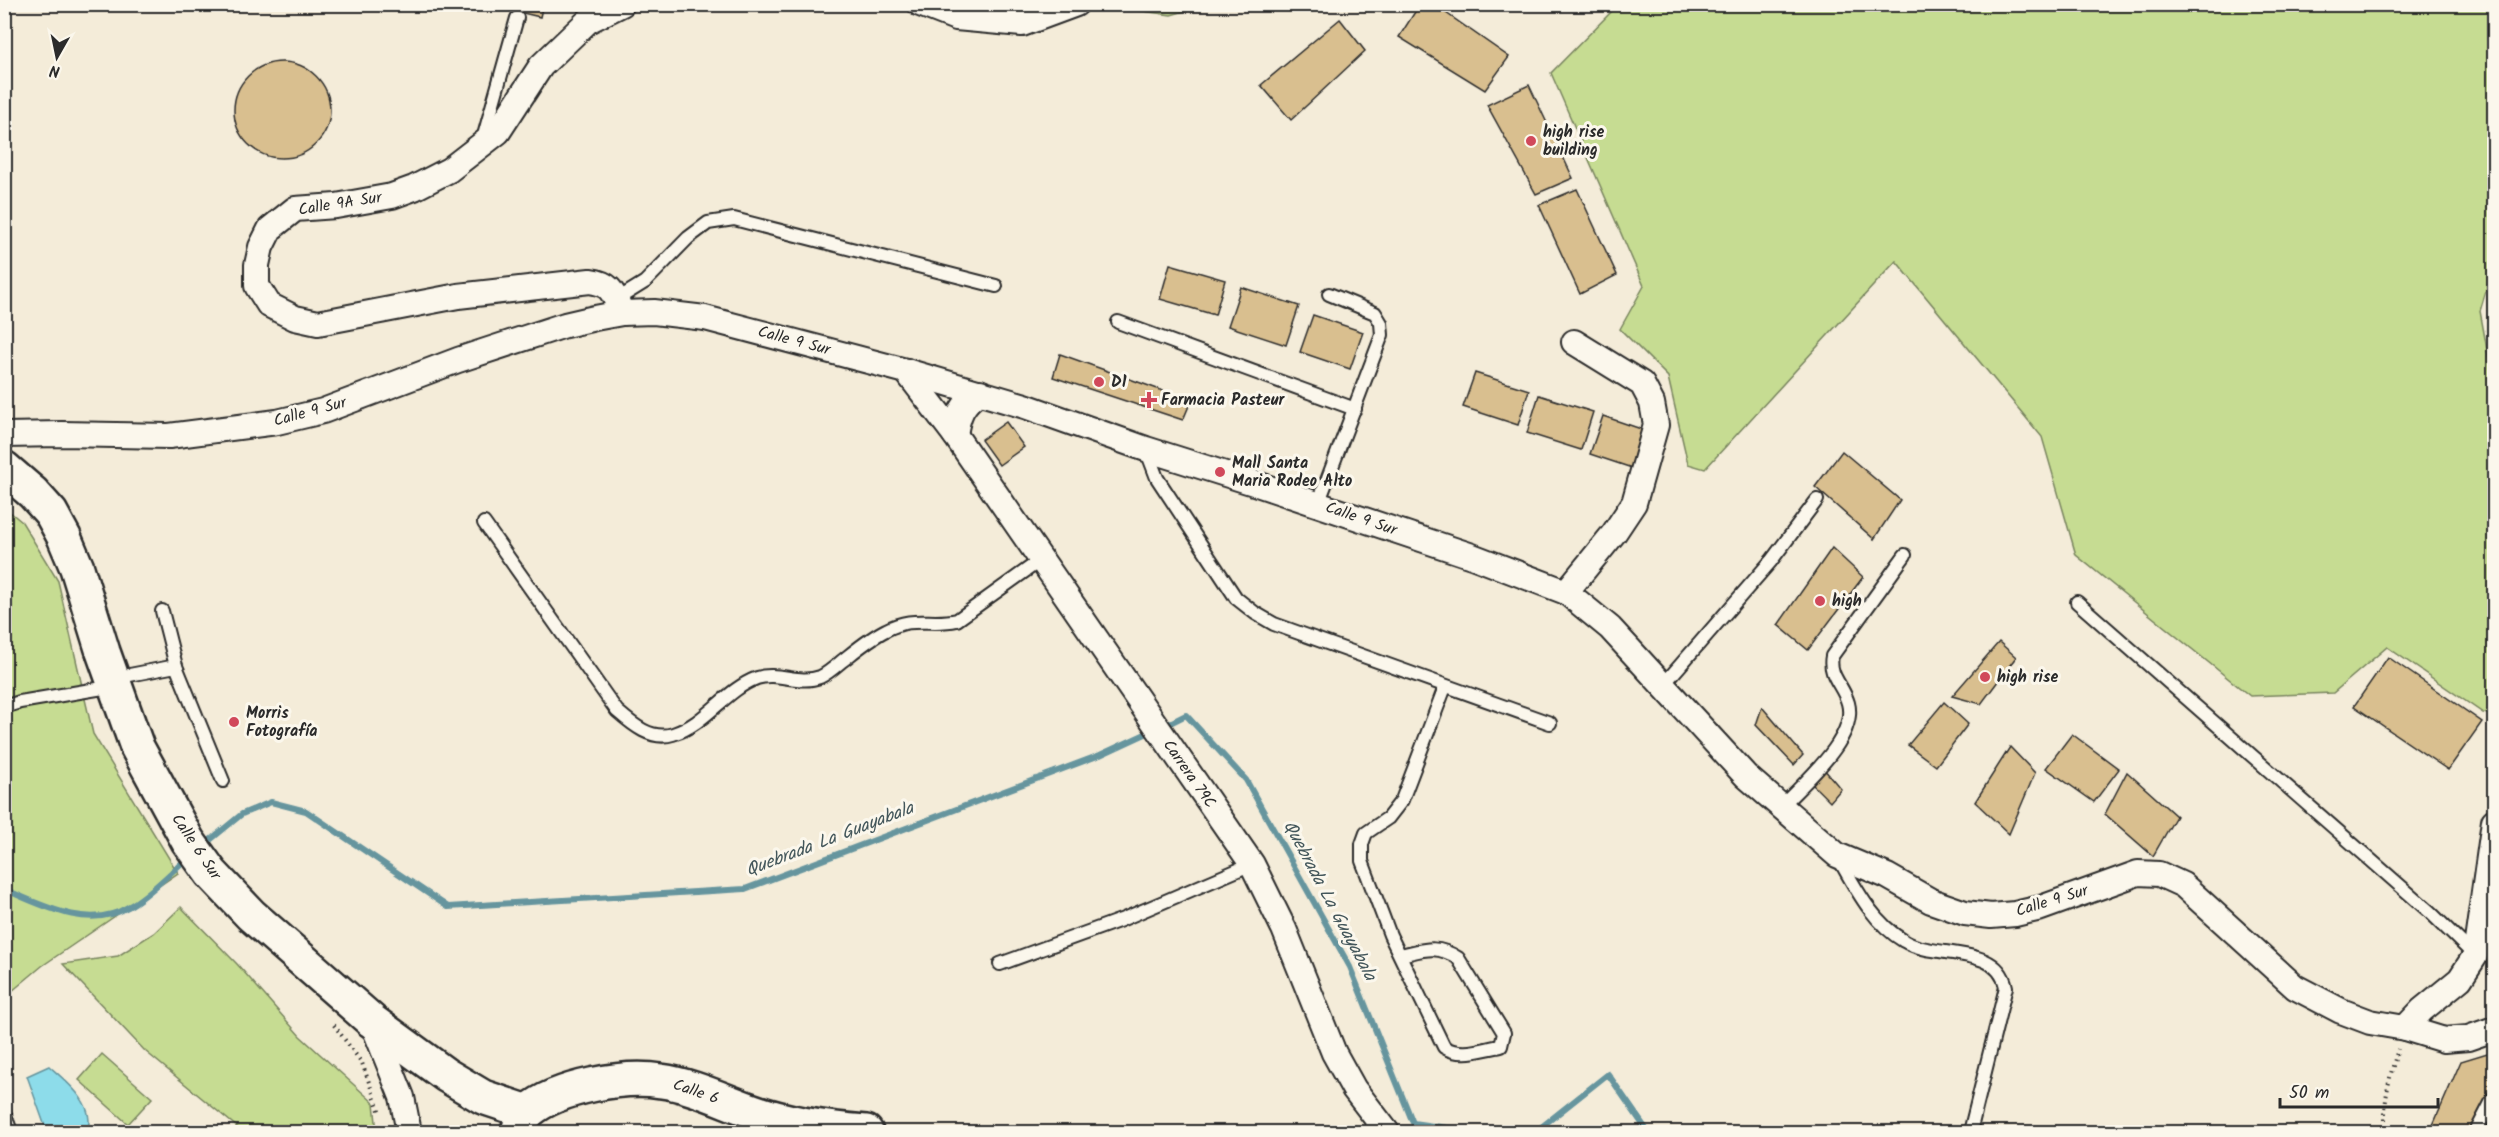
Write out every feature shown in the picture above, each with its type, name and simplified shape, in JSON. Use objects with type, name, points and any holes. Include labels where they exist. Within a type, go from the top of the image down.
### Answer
[{"type":"main road","name":"Calle 6 Sur","points":[[4,468],[33,493],[51,513],[64,537],[77,568],[137,747],[196,852],[232,897],[372,1021],[438,1069],[522,1122]]},
{"type":"main road","name":"Calle 6","points":[[522,1122],[547,1101],[578,1089],[641,1079],[672,1083],[777,1119],[827,1129],[866,1132]]},
{"type":"street","name":"Calle 9A Sur","points":[[619,307],[610,288],[603,283],[590,281],[458,297],[318,323],[278,312],[264,299],[257,286],[258,258],[270,229],[285,215],[305,207],[359,203],[402,193],[448,170],[498,132],[542,66],[588,21],[622,4]]},
{"type":"street","points":[[920,4],[956,18],[1022,24],[1076,4]]},
{"type":"street","name":"Calle 9 Sur","points":[[4,435],[169,436],[278,422],[323,411],[458,360],[619,307],[705,318],[980,392],[1481,559],[1566,592],[1610,628],[1664,684],[1746,776],[1837,855],[1887,876],[1931,901],[1965,913],[1991,916],[2014,914],[2041,908],[2138,873],[2159,874],[2183,885],[2295,987],[2341,1011],[2370,1022],[2405,1028],[2444,1040],[2468,1038],[2494,1029]]},
{"type":"street","points":[[1566,592],[1614,533],[1634,502],[1656,425],[1652,404],[1642,384],[1574,342]]},
{"type":"street","name":"Carrera 79C","points":[[906,371],[955,435],[1252,864],[1284,929],[1341,1068],[1386,1132]]},
{"type":"street","points":[[955,435],[959,414],[964,405],[980,392]]},
{"type":"street","points":[[2405,1028],[2422,1010],[2460,979],[2475,956],[2490,890],[2494,821]]},
{"type":"street","points":[[372,1021],[402,1097],[409,1132]]},
{"type":"lane","points":[[481,146],[517,18]]},
{"type":"lane","points":[[619,307],[688,238],[708,223],[734,219],[996,285]]},
{"type":"lane","points":[[1318,504],[1382,335],[1381,323],[1375,313],[1329,294]]},
{"type":"lane","points":[[1118,322],[1354,409]]},
{"type":"lane","points":[[1146,449],[1157,478],[1236,598],[1255,613],[1274,624],[1550,723]]},
{"type":"lane","points":[[1664,684],[1771,561],[1817,500]]},
{"type":"lane","points":[[484,523],[617,711],[636,727],[656,735],[673,734],[693,723],[756,679],[769,675],[810,680],[822,676],[867,641],[888,629],[912,620],[944,623],[957,620],[1042,559]]},
{"type":"lane","points":[[1782,806],[1833,752],[1848,726],[1848,703],[1830,666],[1832,656],[1905,555]]},
{"type":"lane","points":[[2077,602],[2430,912],[2475,956]]},
{"type":"lane","points":[[162,611],[176,666],[223,781]]},
{"type":"lane","points":[[4,707],[176,666]]},
{"type":"lane","points":[[1400,955],[1434,948],[1447,951],[1458,958],[1504,1033],[1501,1046],[1463,1053],[1452,1052],[1444,1047],[1400,955],[1362,861],[1362,844],[1366,833],[1388,818],[1402,800],[1445,687]]},
{"type":"lane","points":[[1837,855],[1862,901],[1888,929],[1904,942],[1923,949],[1978,958],[1992,963],[2004,976],[2006,987],[1970,1132]]},
{"type":"lane","points":[[1000,964],[1121,920],[1252,864]]},
{"type":"lane","points":[[2476,1132],[2494,1097]]},
{"type":"lane","points":[[4,1113],[11,1132]]},
{"type":"path","points":[[334,1025],[362,1063],[382,1118]]},
{"type":"path","points":[[2386,1132],[2384,1116],[2391,1071],[2405,1028]]},
{"type":"green space","points":[[1100,4],[1206,5],[1171,15]]},
{"type":"green space","points":[[1618,5],[2494,5],[2494,275],[2490,277],[2480,311],[2494,388],[2494,715],[2483,713],[2387,647],[2333,693],[2250,696],[2076,555],[2042,437],[1896,261],[1705,469],[1688,464],[1668,377],[1620,329],[1644,286],[1551,73]]},
{"type":"green space","points":[[4,507],[22,522],[58,581],[93,734],[178,873],[42,966],[5,997]]},
{"type":"green space","points":[[181,907],[237,964],[300,1036],[374,1103],[377,1132],[243,1132],[145,1051],[63,964],[118,956],[154,933]]},
{"type":"green space","points":[[102,1054],[152,1098],[128,1124],[79,1080]]},
{"type":"water","points":[[49,1066],[72,1087],[84,1103],[89,1122],[87,1132],[47,1132],[27,1076]]},
{"type":"building","points":[[485,4],[543,4],[540,17]]},
{"type":"building","points":[[1420,4],[1433,4],[1509,57],[1485,90],[1399,37]]},
{"type":"building","points":[[1340,19],[1365,51],[1291,120],[1261,85]]},
{"type":"building","points":[[282,62],[300,66],[316,76],[326,92],[330,110],[326,128],[316,144],[300,154],[282,158],[264,154],[248,144],[238,128],[234,110],[238,92],[248,76],[264,66]]},
{"type":"building","name":"high rise building","points":[[1529,85],[1573,178],[1536,194],[1487,105]]},
{"type":"building","name":"high rise building","points":[[1577,189],[1617,275],[1580,294],[1539,205]]},
{"type":"building","points":[[1170,264],[1225,280],[1215,315],[1160,299]]},
{"type":"building","points":[[1241,287],[1299,306],[1286,345],[1228,326]]},
{"type":"building","points":[[1313,315],[1363,332],[1350,369],[1300,352]]},
{"type":"building","points":[[1060,354],[1191,401],[1183,420],[1053,377]]},
{"type":"building","points":[[1475,373],[1529,390],[1518,425],[1463,407]]},
{"type":"building","points":[[1539,395],[1593,412],[1581,450],[1527,433]]},
{"type":"building","points":[[1603,416],[1650,432],[1638,470],[1590,454]]},
{"type":"building","points":[[1006,422],[1024,447],[999,465],[981,440]]},
{"type":"building","points":[[1842,451],[1900,500],[1874,539],[1815,487]]},
{"type":"building","name":"high","points":[[1832,548],[1863,577],[1808,650],[1778,625]]},
{"type":"building","name":"high rise","points":[[1999,642],[2016,657],[1981,704],[1952,696]]},
{"type":"building","points":[[2388,657],[2482,722],[2448,770],[2354,706]]},
{"type":"building","points":[[1944,702],[1968,724],[1936,766],[1908,745]]},
{"type":"building","points":[[1762,707],[1803,755],[1794,765],[1756,725]]},
{"type":"building","points":[[2072,734],[2119,769],[2094,802],[2046,768]]},
{"type":"building","points":[[2010,747],[2035,773],[2009,834],[1975,802]]},
{"type":"building","points":[[1823,768],[1841,789],[1830,802],[1812,784]]},
{"type":"building","points":[[2127,772],[2176,816],[2153,856],[2105,814]]},
{"type":"building","points":[[2494,1051],[2494,1132],[2430,1132],[2461,1061]]},
{"type":"waterway","name":"Quebrada La Guayabala","points":[[1164,726],[1186,715],[1246,780],[1350,967],[1413,1123],[1474,1132]]},
{"type":"waterway","name":"Quebrada La Guayabala","points":[[204,845],[242,814],[271,802],[306,811],[448,907],[745,889],[1100,755],[1154,730]]},
{"type":"waterway","name":"Quebrada La Guayabala","points":[[4,889],[65,913],[97,917],[113,914],[136,902],[189,857]]},
{"type":"waterway","name":"Quebrada La Guayabala","points":[[1535,1132],[1608,1074],[1648,1132]]},
{"type":"place","name":"high rise building","points":[[1531,141]]},
{"type":"place","name":"D1","points":[[1099,382]]},
{"type":"place","name":"Farmacia Pasteur","points":[[1149,400]]},
{"type":"place","name":"Mall Santa Maria Rodeo Alto","points":[[1220,472]]},
{"type":"place","name":"high","points":[[1820,601]]},
{"type":"place","name":"high rise","points":[[1985,677]]},
{"type":"place","name":"Morris Fotografía","points":[[234,722]]}]
